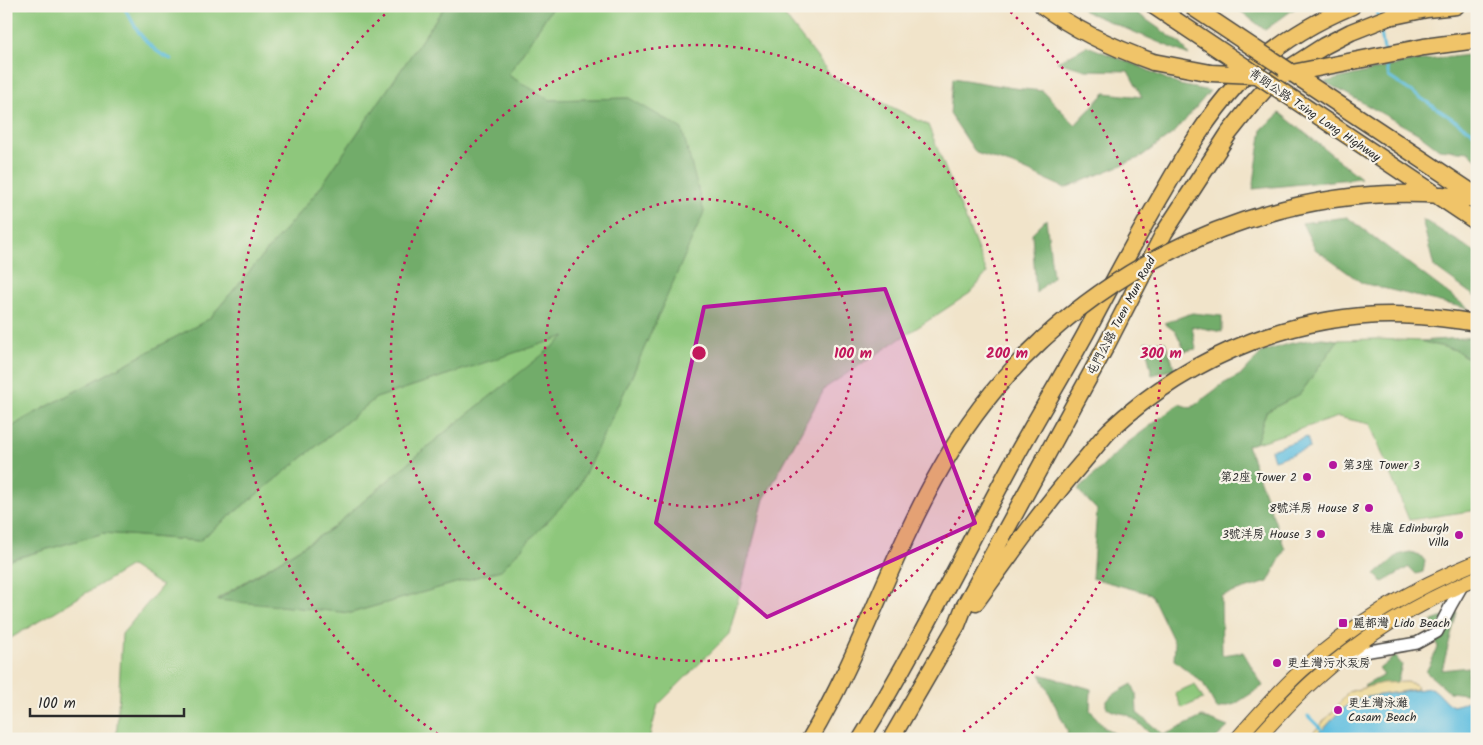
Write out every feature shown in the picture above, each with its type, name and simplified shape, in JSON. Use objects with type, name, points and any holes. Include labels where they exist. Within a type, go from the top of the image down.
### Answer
[{"type":"highway","points":[[1042,6],[1082,32],[1112,46],[1153,62],[1211,73],[1287,74],[1424,47],[1477,40]]},
{"type":"highway","name":"青朗公路 Tsing Long Highway","points":[[1154,6],[1314,115],[1477,222]]},
{"type":"highway","name":"青朗公路 Tsing Long Highway","points":[[1191,6],[1477,197]]},
{"type":"highway","name":"屯門公路 Tuen Mun Road","points":[[861,739],[918,639],[1015,458],[1085,335],[1136,238],[1209,118],[1236,85],[1256,66],[1296,35],[1352,6]]},
{"type":"highway","name":"屯門公路 Tuen Mun Road","points":[[891,739],[957,625],[964,607],[1106,346],[1164,233],[1229,133],[1275,79],[1324,46],[1378,21],[1413,12],[1456,6]]},
{"type":"highway","points":[[810,739],[843,676],[910,528],[941,468],[964,431],[1010,372],[1043,339],[1091,299],[1134,270],[1183,244],[1260,215],[1312,203],[1356,197],[1409,194],[1477,197]]},
{"type":"highway","points":[[957,625],[1058,490],[1109,431],[1156,392],[1195,367],[1262,338],[1295,328],[1333,320],[1361,316],[1416,316],[1477,323]]},
{"type":"main road","points":[[1237,739],[1302,670],[1348,632],[1408,594],[1477,562]]},
{"type":"main road","points":[[1257,739],[1300,694],[1344,655],[1390,622],[1477,578]]},
{"type":"street","points":[[1344,655],[1417,642],[1437,632],[1463,584]]},
{"type":"highlighted area","points":[[885,289],[975,523],[767,617],[656,523],[704,307]]},
{"type":"green space","points":[[6,6],[445,6],[317,192],[209,319],[24,419],[6,431]]},
{"type":"green space","points":[[445,6],[553,6],[508,75],[550,100],[629,98],[682,129],[704,212],[631,378],[577,490],[501,570],[351,613],[217,600],[331,529],[439,437],[566,336],[376,398],[199,541],[104,533],[6,561],[6,431],[24,419],[209,319],[317,192]]},
{"type":"green space","points":[[553,6],[777,6],[833,78],[928,125],[987,273],[970,293],[825,388],[764,499],[729,634],[658,705],[649,739],[114,739],[117,728],[122,634],[162,586],[131,566],[6,641],[6,561],[104,533],[199,541],[376,398],[568,335],[439,437],[331,529],[217,599],[351,613],[500,570],[577,490],[631,378],[704,211],[629,98],[550,100],[508,75]]},
{"type":"green space","points":[[1081,6],[1127,6],[1181,44],[1189,55],[1084,11]]},
{"type":"green space","points":[[1234,6],[1298,6],[1265,30]]},
{"type":"green space","points":[[1087,46],[1141,67],[1179,85],[1210,91],[1175,132],[1139,158],[1065,188],[1016,166],[976,153],[950,114],[953,78],[1043,91],[1075,125],[1105,93],[1142,97],[1128,71],[1086,70],[1057,62]]},
{"type":"green space","points":[[1477,54],[1477,160],[1469,152],[1439,149],[1419,134],[1325,82],[1409,62]]},
{"type":"green space","points":[[1280,113],[1361,178],[1253,189],[1262,129]]},
{"type":"green space","points":[[1347,217],[1469,309],[1362,283],[1315,249],[1302,223]]},
{"type":"green space","points":[[1046,219],[1053,277],[1036,293],[1032,233]]},
{"type":"green space","points":[[1422,219],[1477,253],[1477,298],[1434,267]]},
{"type":"green space","points":[[1192,313],[1222,316],[1222,332],[1192,326],[1196,349],[1185,351],[1176,332],[1164,323]]},
{"type":"green space","points":[[1477,337],[1477,365],[1456,350],[1420,341]]},
{"type":"green space","points":[[1322,338],[1338,340],[1300,394],[1266,412],[1256,443],[1247,445],[1285,549],[1268,582],[1221,596],[1222,655],[1243,652],[1263,686],[1235,704],[1217,709],[1203,683],[1174,660],[1175,644],[1151,594],[1092,578],[1097,510],[1078,490],[1126,444],[1179,404],[1191,408],[1223,384],[1242,374],[1262,352],[1292,343]]},
{"type":"green space","points":[[1338,340],[1420,341],[1456,350],[1477,365],[1477,510],[1409,520],[1370,424],[1338,417],[1256,443],[1266,412],[1300,394]]},
{"type":"green space","points":[[1145,342],[1165,342],[1175,369],[1152,375]]},
{"type":"green space","points":[[1410,552],[1420,555],[1425,561],[1423,572],[1416,574],[1409,567],[1383,582],[1375,575],[1398,555]]},
{"type":"green space","points":[[1457,612],[1442,670],[1469,667],[1466,694],[1449,692],[1426,672],[1438,648],[1432,621]]},
{"type":"green space","points":[[1395,656],[1402,665],[1397,682],[1374,691],[1364,686],[1384,675],[1379,669]]},
{"type":"green space","points":[[1040,674],[1091,689],[1090,710],[1104,727],[1123,739],[1064,739],[1068,732]]},
{"type":"green space","points":[[1132,684],[1136,693],[1137,713],[1164,735],[1202,717],[1228,727],[1215,739],[1155,739],[1132,717],[1107,708],[1106,704],[1112,696]]},
{"type":"green space","points":[[1195,684],[1203,699],[1182,708],[1175,693]]},
{"type":"sand","name":"更生灣泳灘 Casam Beach","points":[[1406,682],[1415,684],[1417,689],[1359,699],[1338,713],[1326,727],[1314,736],[1313,733],[1348,692],[1382,683]]},
{"type":"water","points":[[1307,437],[1310,448],[1274,460],[1271,450]]},
{"type":"water","points":[[1430,688],[1453,706],[1477,696],[1477,739],[1310,739],[1326,727],[1349,704],[1367,697]]},
{"type":"waterway","points":[[122,6],[147,42],[158,52],[171,59]]},
{"type":"waterway","points":[[1377,6],[1378,16]]},
{"type":"waterway","points":[[1380,27],[1384,50]]},
{"type":"waterway","points":[[1385,59],[1389,77],[1477,135]]},
{"type":"waterway","points":[[1308,716],[1322,730]]},
{"type":"place","name":"第3座 Tower 3","points":[[1333,465]]},
{"type":"place","name":"第2座 Tower 2","points":[[1307,477]]},
{"type":"place","name":"8號洋房 House 8","points":[[1369,508]]},
{"type":"place","name":"3號洋房 House 3","points":[[1321,534]]},
{"type":"place","name":"桂盧 Edinburgh Villa","points":[[1459,535]]},
{"type":"place","name":"麗都灣 Lido Beach","points":[[1343,623]]},
{"type":"place","name":"更生灣污水泵房","points":[[1277,663]]},
{"type":"place","name":"更生灣泳灘 Casam Beach","points":[[1338,710]]}]
